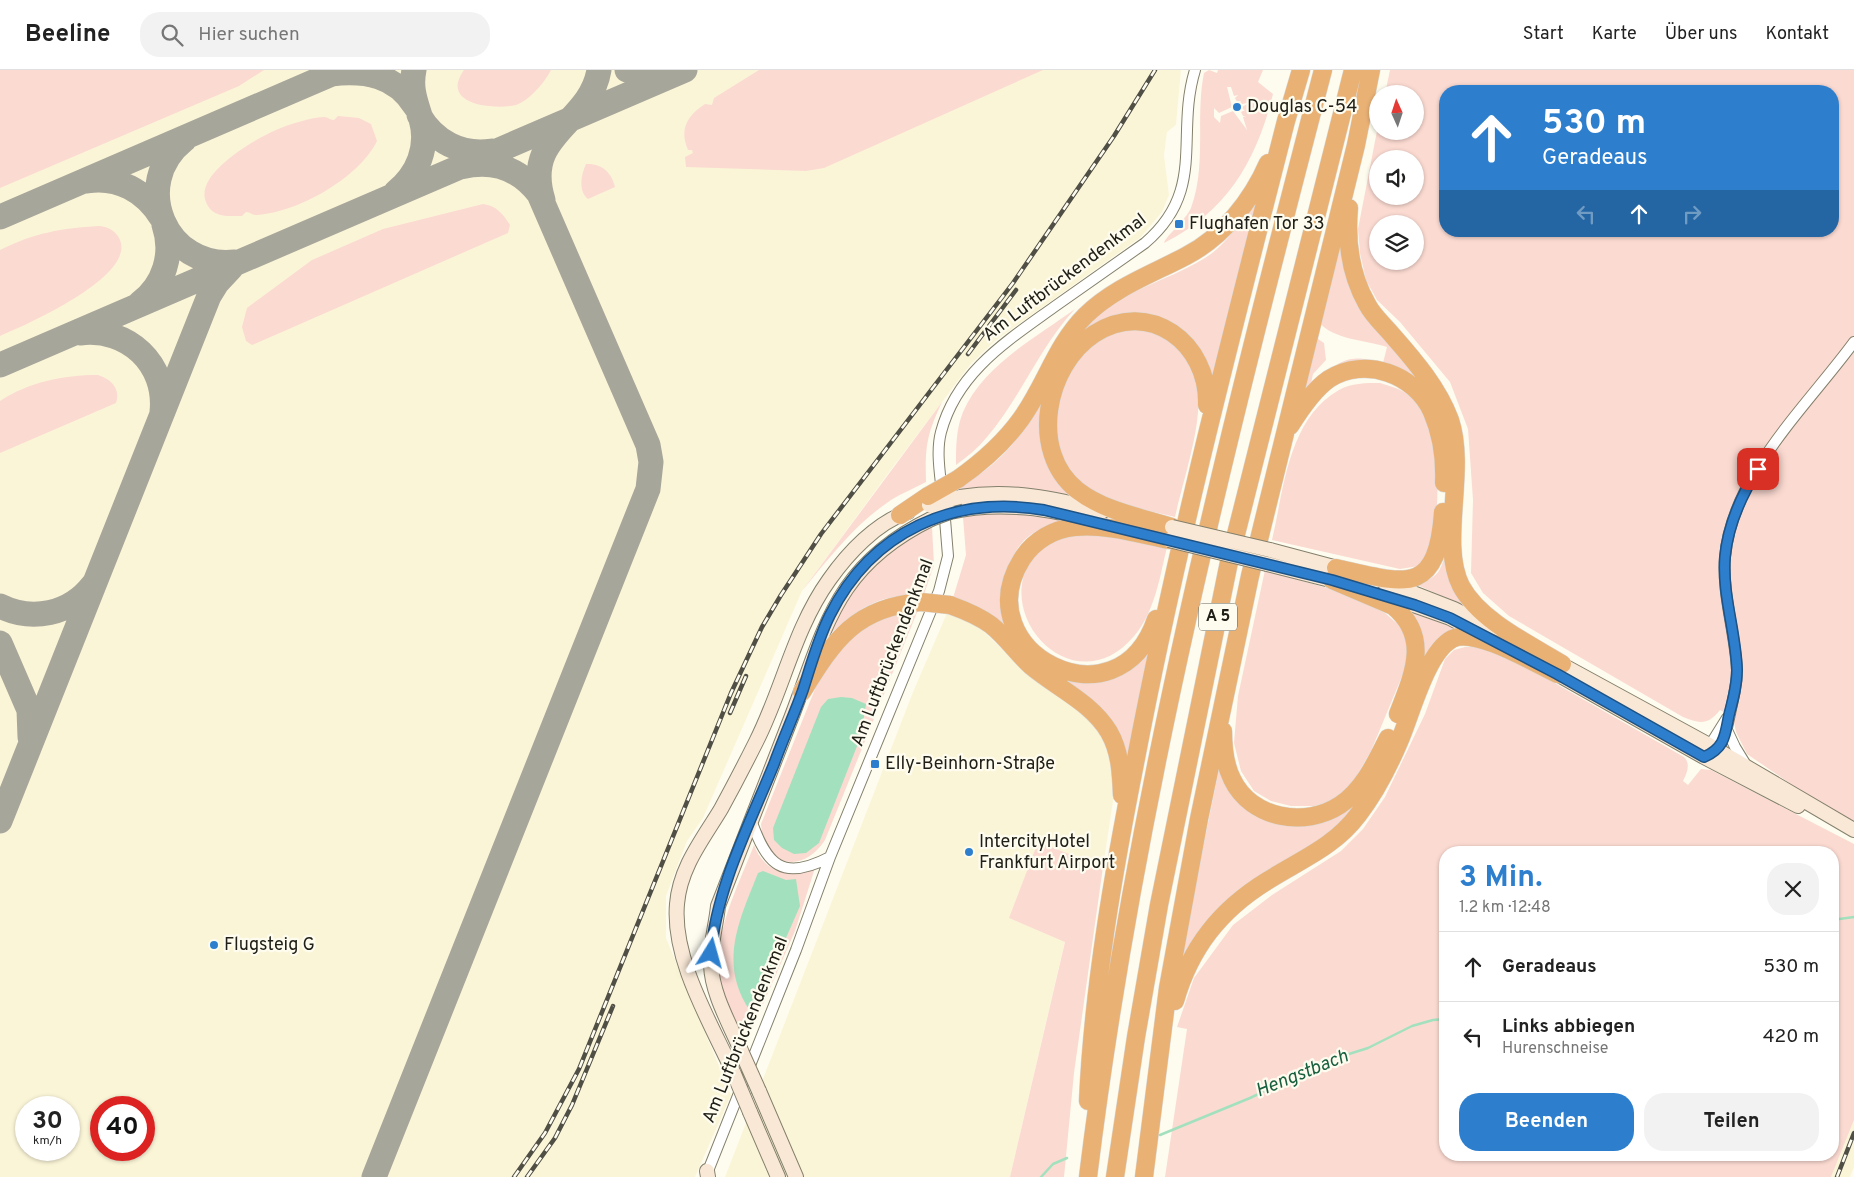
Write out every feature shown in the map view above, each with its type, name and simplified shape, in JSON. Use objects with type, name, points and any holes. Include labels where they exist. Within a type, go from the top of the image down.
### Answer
[{"type":"highway","points":[[1173,540],[1085,526],[1058,530],[1042,538],[1024,555],[1012,584],[1012,617],[1022,639],[1041,660],[1071,674],[1096,674],[1123,664],[1137,653],[1150,635],[1173,540],[1202,449],[1286,121],[1301,70]]},
{"type":"highway","name":"A 5","points":[[1089,1172],[1132,889],[1195,579],[1264,296],[1323,70]]},
{"type":"highway","name":"A 5","points":[[1115,1177],[1157,914],[1229,562],[1353,70]]},
{"type":"highway","points":[[1144,1177],[1178,932],[1226,691],[1283,437],[1360,124],[1371,70]]},
{"type":"highway","points":[[900,515],[929,507],[958,479],[988,458],[1022,418],[1059,351],[1086,315],[1121,289],[1202,247],[1229,223],[1249,197],[1264,171],[1286,121]]},
{"type":"highway","points":[[1360,124],[1348,218],[1350,259],[1367,305],[1431,382],[1450,422],[1456,454],[1453,549],[1458,577],[1474,604],[1559,669]]},
{"type":"highway","points":[[1173,540],[1101,505],[1076,489],[1058,469],[1049,448],[1048,420],[1055,390],[1064,368],[1088,339],[1111,326],[1144,324],[1156,326],[1175,335],[1194,353],[1206,382],[1206,416],[1202,449]]},
{"type":"highway","points":[[1283,437],[1320,386],[1335,375],[1355,369],[1378,370],[1403,379],[1419,393],[1434,418],[1443,453],[1444,491],[1440,541],[1432,565],[1423,573],[1408,579],[1334,574]]},
{"type":"highway","points":[[1089,1172],[1090,1068],[1121,832],[1173,540]]},
{"type":"highway","points":[[1226,691],[1223,742],[1227,766],[1235,785],[1253,804],[1269,813],[1284,817],[1308,818],[1339,806],[1353,794],[1373,768],[1388,738],[1411,676],[1415,642],[1410,624],[1392,606],[1334,574]]},
{"type":"highway","points":[[802,692],[837,638],[850,627],[871,615],[893,606],[921,602],[950,606],[980,618],[992,626],[1019,654],[1051,682],[1085,705],[1106,727],[1114,742],[1119,760],[1121,832]]},
{"type":"highway","points":[[1162,1045],[1184,975],[1197,949],[1217,920],[1260,885],[1328,845],[1345,831],[1364,807],[1384,774],[1399,742],[1430,663],[1441,647],[1456,637],[1473,637],[1559,669]]},
{"type":"street","name":"Am Luftbrückendenkmal","points":[[707,1175],[796,950],[830,857],[945,572],[948,542],[939,449],[941,431],[952,404],[968,378],[997,348],[1145,243],[1166,221],[1177,203],[1184,180],[1190,98],[1195,70]]},
{"type":"street","points":[[1710,750],[1724,741],[1734,697],[1737,669],[1724,573],[1732,520],[1749,484],[1768,454],[1854,342]]},
{"type":"street","points":[[796,1177],[716,990],[712,974],[711,953],[718,906],[802,692],[820,637],[844,591],[882,548],[929,507],[961,503],[995,493],[1031,494],[1173,540],[1268,557],[1334,574],[1371,590],[1450,618],[1559,669],[1710,750],[1748,768],[1849,827]]},
{"type":"street","points":[[778,1177],[681,952],[677,928],[678,891],[694,850],[726,800],[756,742],[813,605],[846,558],[876,531],[900,515]]},
{"type":"street","points":[[1710,750],[1729,715]]},
{"type":"street","points":[[1727,730],[1734,747],[1748,768]]},
{"type":"street","points":[[1710,750],[1782,799],[1849,827]]},
{"type":"street","points":[[751,820],[764,852],[774,863],[782,867],[799,869],[830,857]]},
{"type":"street","points":[[764,1143],[768,1177]]},
{"type":"shaded area","points":[[0,70],[1181,70],[1176,125],[1167,132],[1164,155],[1169,195],[1162,212],[1141,237],[995,341],[970,365],[802,591],[703,818],[687,841],[666,896],[666,938],[731,1095],[695,1177],[0,1177]]},
{"type":"shaded area","points":[[0,70],[264,70],[239,86],[0,188]]},
{"type":"shaded area","points":[[464,70],[551,70],[541,85],[526,100],[516,105],[495,107],[472,102],[464,98],[458,91],[458,82]]},
{"type":"shaded area","points":[[759,70],[1043,70],[824,168],[806,171],[686,167],[685,157],[693,153],[692,150],[688,150],[684,136],[689,118],[705,104],[712,105],[714,98]]},
{"type":"shaded area","points":[[1209,70],[1217,73],[1218,70],[1263,70],[1258,82],[1273,94],[1258,141],[1248,163],[1236,182],[1222,200],[1205,216],[1164,243],[1188,213],[1196,191],[1199,175],[1200,107],[1204,73]],"holes":[[[1227,87],[1231,87],[1234,96],[1238,95],[1235,98],[1237,102],[1241,101],[1238,105],[1251,102],[1240,108],[1245,110],[1241,112],[1243,116],[1246,116],[1243,117],[1247,130],[1233,111],[1221,116],[1220,123],[1214,117],[1214,108],[1219,113],[1232,107]]]},
{"type":"shaded area","points":[[1390,70],[1854,70],[1854,821],[1820,804],[1747,754],[1736,732],[1733,717],[1720,710],[1708,721],[1703,722],[1683,717],[1509,616],[1483,593],[1471,573],[1473,500],[1468,429],[1450,382],[1400,322],[1377,300],[1366,280],[1360,253],[1358,229],[1369,172],[1369,205],[1424,205],[1424,150],[1373,150],[1375,140],[1424,140],[1424,85],[1387,85]]},
{"type":"shaded area","points":[[338,116],[359,118],[371,124],[377,141],[368,155],[342,180],[308,200],[272,213],[253,215],[246,212],[242,216],[226,216],[212,211],[209,207],[206,202],[205,191],[209,180],[217,169],[241,149],[287,126],[318,118],[326,117],[334,120]]},
{"type":"shaded area","points":[[586,164],[597,165],[609,173],[615,187],[588,199],[583,192],[581,183]]},
{"type":"shaded area","points":[[1256,202],[1260,204],[1211,386],[1172,326],[1091,330],[1043,431],[1080,498],[1035,491],[991,488],[959,491],[959,488],[993,464],[1015,442],[1062,359],[1092,320],[1120,300],[1181,271],[1211,254],[1229,236]]},
{"type":"shaded area","points":[[483,204],[496,209],[502,214],[510,225],[508,233],[252,345],[246,341],[242,327],[247,308],[312,260],[383,229]]},
{"type":"shaded area","points":[[99,226],[112,230],[120,240],[120,254],[111,269],[95,284],[75,298],[32,322],[0,336],[0,250],[25,239],[48,232]]},
{"type":"shaded area","points":[[1340,234],[1343,257],[1354,298],[1364,314],[1433,391],[1413,380],[1324,373],[1339,363],[1352,359],[1365,359],[1383,363],[1387,347],[1341,336],[1325,328],[1319,322]]},
{"type":"shaded area","points":[[1075,309],[1040,356],[999,422],[980,445],[956,465],[957,438],[961,418],[972,396],[983,381],[1027,342]]},
{"type":"shaded area","points":[[1130,329],[1150,331],[1160,334],[1169,340],[1184,356],[1197,387],[1197,424],[1175,517],[1124,505],[1089,489],[1079,481],[1067,465],[1059,448],[1056,429],[1057,410],[1062,391],[1070,373],[1081,357],[1099,340]]},
{"type":"shaded area","points":[[1315,337],[1324,343],[1326,360],[1313,374],[1310,388],[1299,401]]},
{"type":"shaded area","points":[[98,375],[114,385],[117,393],[116,403],[0,453],[0,401],[35,384],[72,376]]},
{"type":"shaded area","points":[[1380,383],[1399,389],[1415,400],[1423,411],[1434,445],[1438,490],[1436,513],[1433,534],[1427,552],[1419,566],[1400,569],[1272,540],[1291,457],[1309,418],[1322,403],[1343,388],[1359,384]]},
{"type":"shaded area","points":[[942,402],[928,440],[926,482],[878,509],[843,542],[802,591]]},
{"type":"shaded area","points":[[1012,511],[1067,519],[1066,522],[1047,526],[1032,534],[1021,544],[1013,556],[1008,570],[1006,586],[1007,621],[1003,625],[987,611],[953,598],[966,555],[963,517]]},
{"type":"shaded area","points":[[932,527],[934,565],[924,594],[894,597],[871,604],[850,617],[828,636],[858,585],[881,558],[912,536]]},
{"type":"shaded area","points":[[1091,531],[1167,547],[1152,604],[1142,626],[1135,635],[1109,656],[1083,662],[1059,654],[1039,638],[1025,615],[1022,589],[1029,564],[1051,541]]},
{"type":"shaded area","points":[[1447,547],[1473,610],[1415,584],[1435,576],[1441,567]]},
{"type":"shaded area","points":[[1265,570],[1344,593],[1385,613],[1401,627],[1405,636],[1407,652],[1405,669],[1371,751],[1352,784],[1331,801],[1314,806],[1291,806],[1271,801],[1254,791],[1241,771],[1234,743],[1238,696]]},
{"type":"shaded area","points":[[918,610],[825,840],[816,851],[796,862],[786,861],[777,857],[769,850],[761,824],[821,674],[838,648],[859,631],[886,616]]},
{"type":"shaded area","points":[[1407,610],[1462,631],[1416,685],[1420,655],[1419,637],[1413,619]]},
{"type":"shaded area","points":[[947,613],[968,621],[982,630],[1011,658],[1077,706],[1101,735],[1113,763],[1115,788],[1103,867],[1038,842],[1010,918],[1065,941],[1010,1177],[725,1177],[913,692]]},
{"type":"shaded area","points":[[1156,631],[1125,765],[1058,676],[1101,680]]},
{"type":"shaded area","points":[[1465,647],[1479,647],[1532,670],[1684,757],[1688,766],[1683,781],[1688,785],[1701,769],[1711,770],[1854,844],[1854,1120],[1839,1157],[1839,846],[1439,846],[1439,1161],[1837,1161],[1831,1177],[1165,1177],[1187,1029],[1177,1027],[1194,978],[1233,925],[1272,895],[1341,851],[1363,829],[1385,797],[1425,714],[1445,659],[1454,650]]},
{"type":"shaded area","points":[[852,698],[866,704],[861,736],[819,843],[806,853],[794,854],[782,848],[774,840],[773,828],[821,707],[828,699]]},
{"type":"shaded area","points":[[1219,769],[1231,791],[1244,807],[1260,819],[1271,822],[1291,826],[1311,825],[1346,807],[1357,804],[1342,823],[1315,844],[1279,864],[1176,980]]},
{"type":"shaded area","points":[[1038,842],[1103,867],[1074,1073],[1064,1177],[1010,1177],[1065,942],[1009,918]]},
{"type":"shaded area","points":[[754,845],[764,862],[779,871],[796,873],[815,868],[795,931],[746,1043],[724,994],[719,975],[719,956],[726,918]]},
{"type":"shaded area","points":[[763,871],[786,880],[796,879],[800,906],[754,1011],[750,1011],[740,993],[733,959],[735,942],[744,908],[758,873]]},
{"type":"shaded area","points":[[1854,1120],[1854,1167],[1850,1177],[1831,1177]]},
{"type":"waterway","name":"Hengstbach","points":[[1839,919],[1854,917]]},
{"type":"waterway","name":"Hengstbach","points":[[1160,1135],[1250,1098],[1333,1059],[1368,1048],[1412,1026],[1439,1020]]},
{"type":"waterway","points":[[1041,1177],[1053,1164],[1067,1158]]},
{"type":"taxiway","points":[[0,217],[341,70]]},
{"type":"taxiway","points":[[396,192],[404,185],[416,168],[424,140],[413,89],[414,70]]},
{"type":"taxiway","points":[[543,200],[539,177],[542,159],[549,144],[584,104],[593,89],[599,70]]},
{"type":"taxiway","points":[[627,70],[647,76],[669,75]]},
{"type":"taxiway","points":[[0,365],[685,70]]},
{"type":"taxiway","points":[[331,74],[356,73],[379,77],[399,87],[415,106]]},
{"type":"taxiway","points":[[419,115],[432,132],[449,145],[470,151],[492,151]]},
{"type":"taxiway","points":[[184,140],[168,158],[159,179],[158,200],[163,220],[174,239],[190,252],[211,261],[235,262]]},
{"type":"taxiway","points":[[374,1177],[648,489],[651,462],[648,445],[539,194],[523,178],[504,168],[483,164],[461,167]]},
{"type":"taxiway","points":[[87,181],[109,181],[130,187],[147,200],[161,217]]},
{"type":"taxiway","points":[[140,303],[155,287],[165,268],[168,247],[164,225]]},
{"type":"taxiway","points":[[0,821],[209,296],[217,283],[231,268]]},
{"type":"taxiway","points":[[80,333],[98,333],[114,336],[141,352],[151,364],[158,379],[162,395],[162,412]]},
{"type":"taxiway","points":[[0,606],[25,614],[50,612],[62,609],[73,603],[92,586]]},
{"type":"taxiway","points":[[0,643],[29,710],[30,737]]},
{"type":"railway","points":[[514,1177],[545,1133],[579,1069],[731,693],[762,627],[821,534],[1013,283],[1114,136],[1155,70]]},
{"type":"railway","points":[[968,354],[1016,290]]},
{"type":"railway","points":[[730,713],[746,676]]},
{"type":"railway","points":[[527,1177],[555,1138],[572,1105],[613,1006]]},
{"type":"railway","points":[[1837,1177],[1854,1133]]},
{"type":"place","name":"Douglas C-54","points":[[1237,107]]},
{"type":"place","name":"Flughafen Tor 33","points":[[1179,224]]},
{"type":"place","name":"Elly-Beinhorn-Straße","points":[[875,764]]},
{"type":"place","name":"IntercityHotel Frankfurt Airport","points":[[969,852]]},
{"type":"place","name":"Flugsteig G","points":[[214,945]]},
{"type":"route","points":[[711,953],[718,906],[802,692],[820,637],[831,613],[844,591],[872,558],[882,548],[915,526],[950,512],[978,507],[1018,506],[1080,517],[1371,590],[1450,618],[1557,674],[1704,757],[1717,750],[1724,741],[1734,697],[1737,669],[1725,586],[1725,557],[1732,520],[1758,469]]}]
